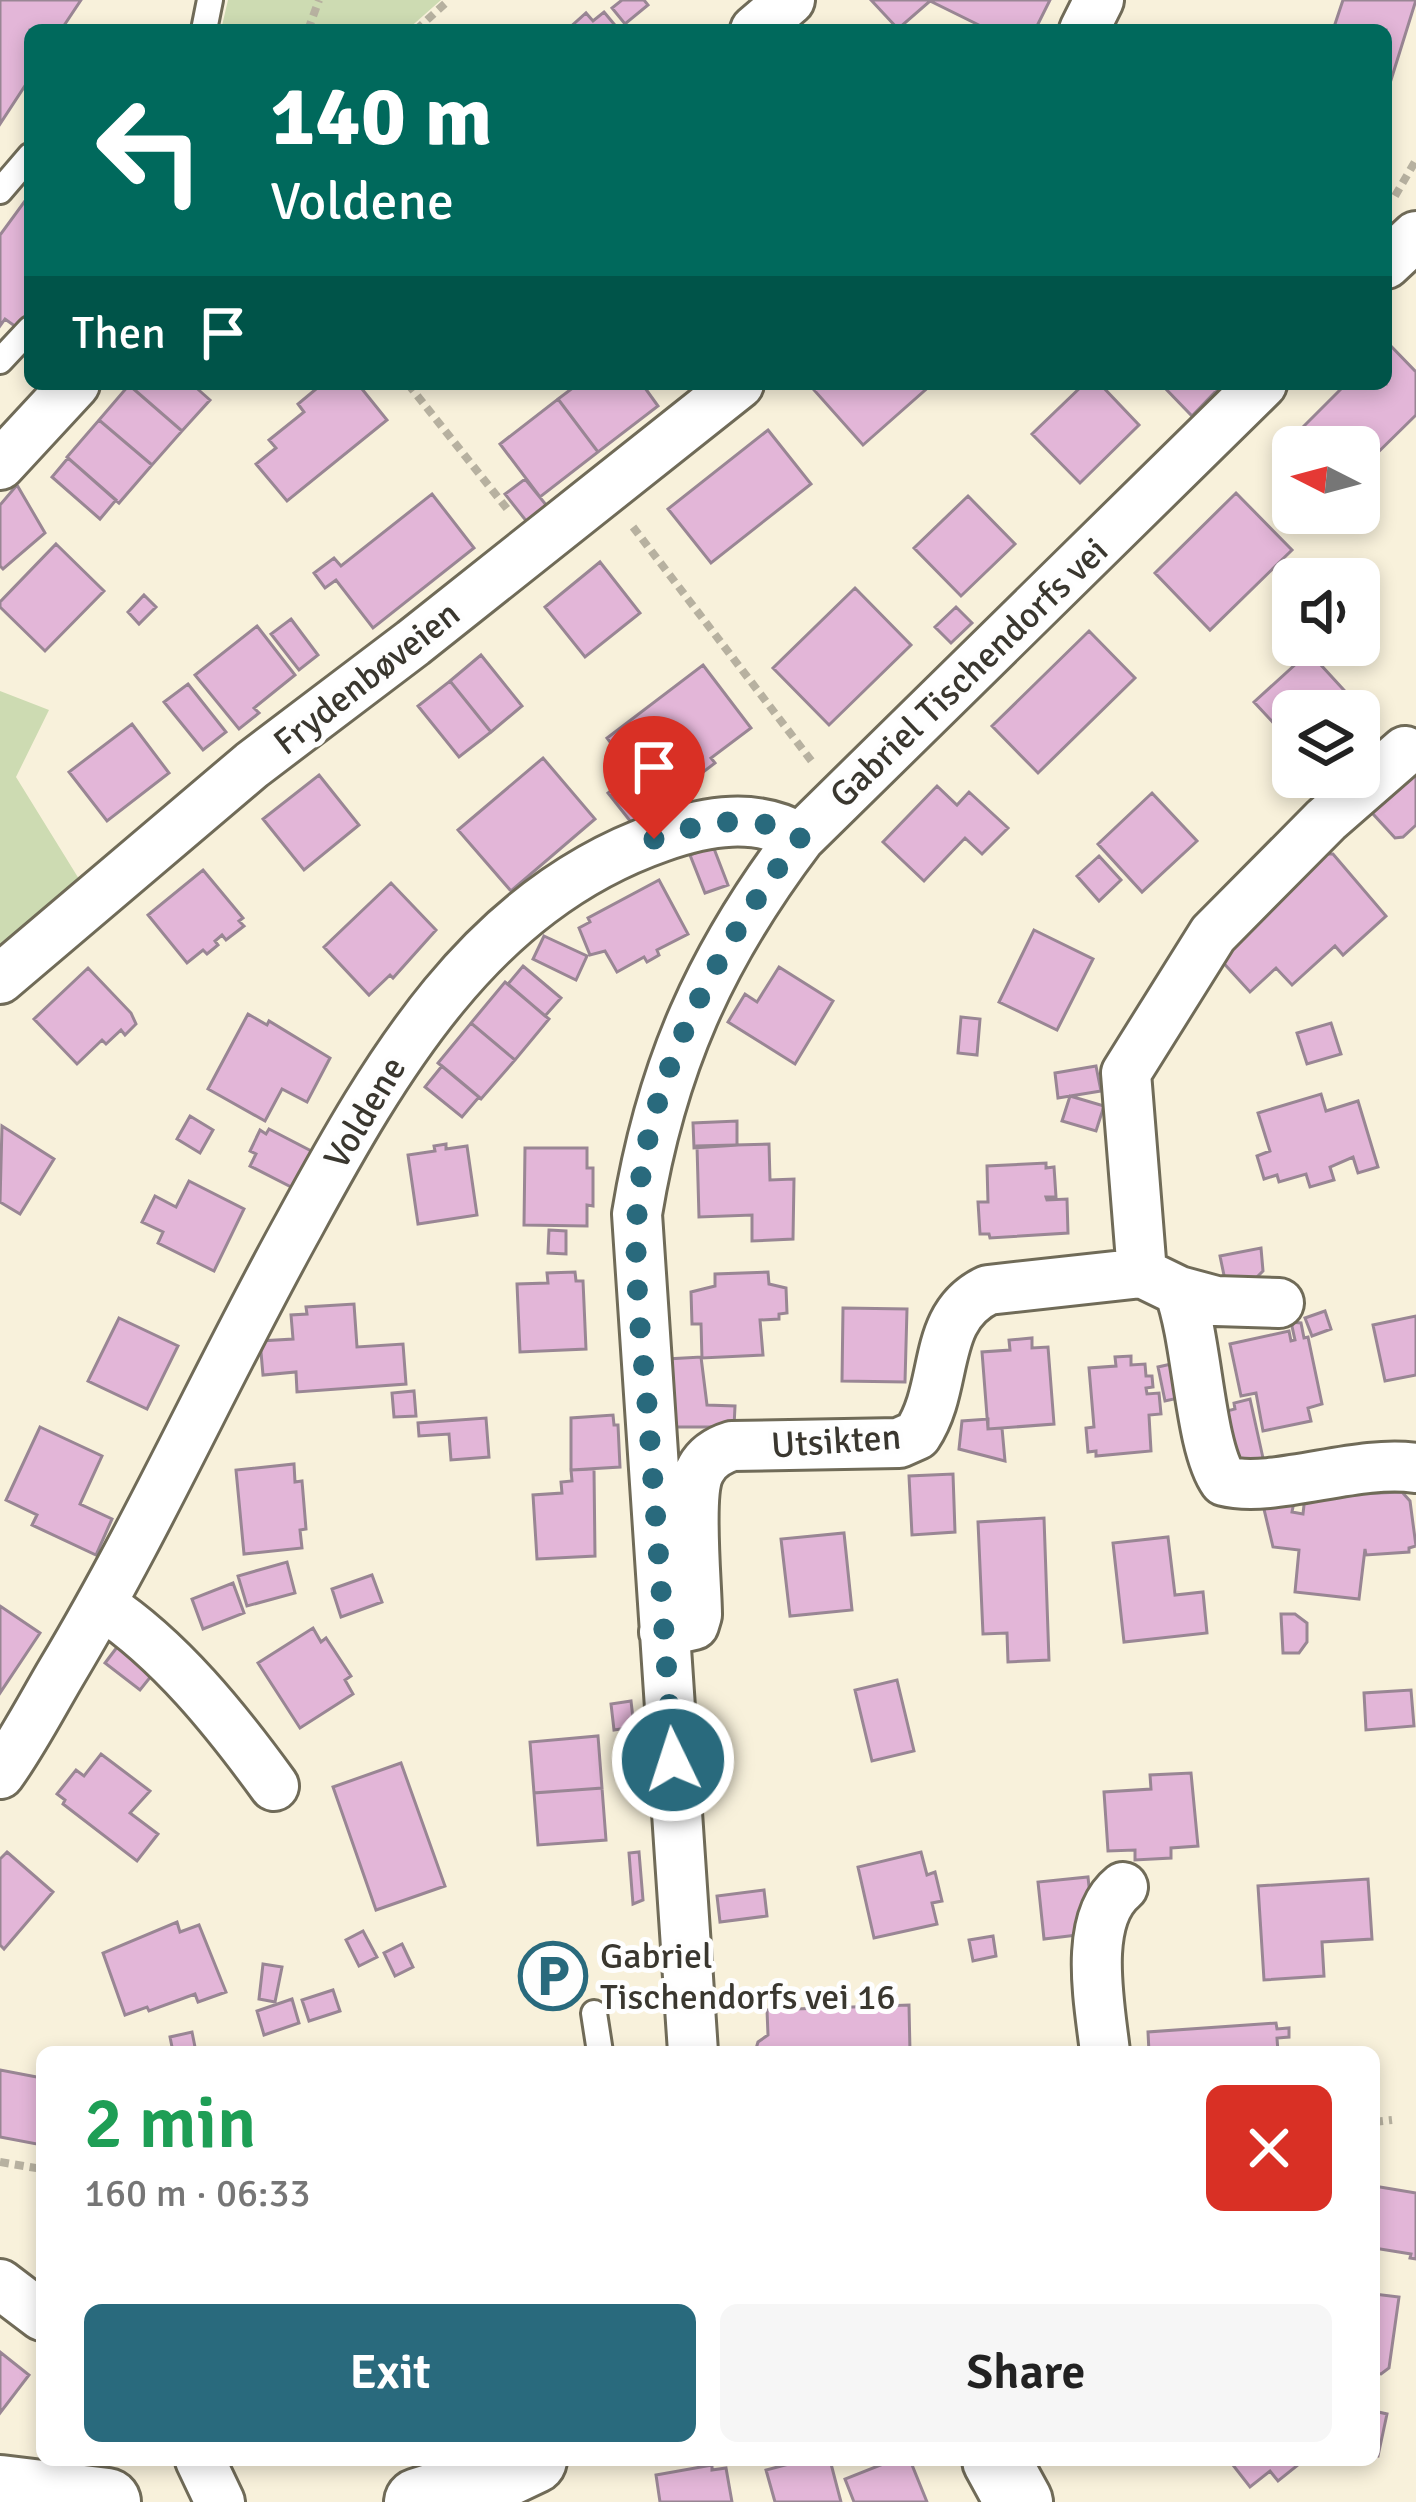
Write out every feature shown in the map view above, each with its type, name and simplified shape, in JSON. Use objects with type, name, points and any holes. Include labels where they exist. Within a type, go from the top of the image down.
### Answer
[{"type":"main road","points":[[418,2502],[520,2466]]},
{"type":"main road","points":[[999,2466],[1019,2502]]},
{"type":"main road","points":[[0,2489],[107,2502]]},
{"type":"street","points":[[762,24],[790,0]]},
{"type":"street","points":[[1392,249],[1404,219]]},
{"type":"street","points":[[0,465],[69,390]]},
{"type":"street","name":"Frydenbøveien","points":[[0,979],[252,765],[731,390]]},
{"type":"street","name":"Gabriel Tischendorfs vei","points":[[693,2046],[638,1282],[637,1214],[646,1159],[672,1065],[723,953],[800,838],[1256,390]]},
{"type":"street","points":[[1406,751],[1326,820],[1213,934],[1126,1072],[1161,1282],[1189,1315],[1213,1455],[1224,1481],[1249,1483],[1353,1469],[1416,1468]]},
{"type":"street","name":"Voldene","points":[[0,1774],[102,1605],[256,1303],[362,1109],[409,1037],[474,959],[542,901],[654,839],[729,820],[781,826],[800,838]]},
{"type":"street","name":"Utsikten","points":[[664,1631],[694,1625],[698,1615],[693,1504],[698,1471],[716,1451],[732,1446],[899,1443],[917,1435],[940,1377],[949,1332],[958,1309],[970,1298],[988,1290],[1161,1282],[1216,1301],[1279,1303]]},
{"type":"street","points":[[102,1605],[153,1645],[231,1730],[274,1786]]},
{"type":"street","points":[[1104,2046],[1097,1951],[1105,1910],[1123,1887]]},
{"type":"street","points":[[0,2284],[36,2311]]},
{"type":"street","points":[[203,2466],[220,2502]]},
{"type":"lane","points":[[0,191],[24,163]]},
{"type":"lane","points":[[0,361],[24,335]]},
{"type":"lane","points":[[594,2014],[599,2046]]},
{"type":"path","points":[[423,24],[449,0]]},
{"type":"path","points":[[1404,219],[1416,160]]},
{"type":"path","points":[[413,390],[535,544]]},
{"type":"path","points":[[629,521],[823,776]]},
{"type":"path","points":[[1380,2121],[1392,2120]]},
{"type":"path","points":[[0,2162],[36,2168]]},
{"type":"green space","points":[[228,0],[441,0],[414,24],[222,24]]},
{"type":"green space","points":[[0,691],[49,710],[16,777],[79,879],[0,954]]},
{"type":"building","points":[[0,0],[81,0],[65,24],[24,24],[24,87],[0,124]]},
{"type":"building","points":[[622,0],[644,0],[648,5],[625,24],[612,8]]},
{"type":"building","points":[[871,0],[1050,0],[1038,24],[977,24],[930,1],[904,24],[893,24]]},
{"type":"building","points":[[1343,0],[1416,0],[1392,77],[1392,24],[1335,24]]},
{"type":"building","points":[[604,12],[614,24],[574,24],[586,13],[593,21]]},
{"type":"building","points":[[24,202],[24,322],[19,329],[5,319],[0,326],[0,235]]},
{"type":"building","points":[[1392,347],[1416,372],[1416,415],[1380,450],[1380,426],[1304,426],[1340,390],[1392,390]]},
{"type":"building","points":[[125,390],[135,390],[182,431],[152,465],[99,420]]},
{"type":"building","points":[[135,390],[199,390],[210,400],[182,431]]},
{"type":"building","points":[[315,390],[363,390],[387,420],[287,501],[256,464],[276,448],[269,440],[304,412],[298,404]]},
{"type":"building","points":[[570,390],[646,390],[658,406],[598,452],[558,399]]},
{"type":"building","points":[[814,390],[925,390],[863,445]]},
{"type":"building","points":[[1078,390],[1106,390],[1139,425],[1080,483],[1032,434]]},
{"type":"building","points":[[1167,390],[1217,390],[1192,416]]},
{"type":"building","points":[[558,399],[598,452],[540,497],[500,444]]},
{"type":"building","points":[[99,420],[152,465],[119,503],[67,457]]},
{"type":"building","points":[[768,430],[811,484],[711,563],[668,509]]},
{"type":"building","points":[[68,458],[116,500],[100,519],[52,477]]},
{"type":"building","points":[[525,479],[547,506],[527,522],[505,494]]},
{"type":"building","points":[[17,485],[45,533],[3,569],[0,505]]},
{"type":"building","points":[[1236,493],[1292,550],[1284,558],[1272,558],[1272,570],[1210,630],[1155,573]]},
{"type":"building","points":[[432,494],[474,548],[373,628],[336,580],[325,588],[314,573],[334,558],[341,566]]},
{"type":"building","points":[[968,496],[1015,544],[961,596],[914,548]]},
{"type":"building","points":[[56,544],[104,591],[45,651],[0,602]]},
{"type":"building","points":[[600,562],[640,613],[585,657],[545,607]]},
{"type":"building","points":[[855,588],[911,645],[829,725],[773,668]]},
{"type":"building","points":[[144,595],[156,607],[139,624],[128,612]]},
{"type":"building","points":[[956,607],[972,623],[951,643],[935,627]]},
{"type":"building","points":[[291,619],[318,655],[299,670],[271,634]]},
{"type":"building","points":[[257,626],[295,675],[254,708],[259,713],[239,729],[195,675]]},
{"type":"building","points":[[1089,631],[1135,678],[1038,773],[992,726]]},
{"type":"building","points":[[481,655],[522,706],[491,732],[450,681]]},
{"type":"building","points":[[703,665],[751,728],[711,758],[715,763],[698,776],[694,771],[655,801],[607,738]]},
{"type":"building","points":[[1294,666],[1322,666],[1344,690],[1272,690],[1272,721],[1254,702]]},
{"type":"building","points":[[450,681],[491,732],[459,757],[418,706]]},
{"type":"building","points":[[188,684],[226,732],[203,750],[164,702]]},
{"type":"building","points":[[132,724],[169,773],[107,821],[69,772]]},
{"type":"building","points":[[1416,755],[1416,825],[1403,837],[1395,838],[1363,803],[1380,798],[1380,788]]},
{"type":"building","points":[[543,758],[595,819],[511,891],[458,830]]},
{"type":"building","points":[[632,774],[658,807],[634,826],[608,793]]},
{"type":"building","points":[[319,775],[359,825],[304,870],[263,819]]},
{"type":"building","points":[[937,786],[957,805],[969,792],[1008,828],[982,854],[965,838],[924,881],[883,842]]},
{"type":"building","points":[[1152,793],[1197,841],[1142,892],[1098,844]]},
{"type":"building","points":[[713,846],[728,885],[705,893],[690,855]]},
{"type":"building","points":[[1322,854],[1333,854],[1386,916],[1343,955],[1335,946],[1292,985],[1276,968],[1250,992],[1218,957]]},
{"type":"building","points":[[1099,856],[1121,880],[1099,901],[1077,876]]},
{"type":"building","points":[[203,870],[243,918],[239,921],[244,926],[226,940],[222,935],[207,954],[203,950],[187,963],[148,915]]},
{"type":"building","points":[[659,880],[688,934],[657,950],[659,955],[647,962],[644,957],[617,972],[605,951],[590,955],[579,928],[590,922],[588,918]]},
{"type":"building","points":[[391,883],[436,930],[393,978],[390,975],[369,995],[324,947]]},
{"type":"building","points":[[1034,930],[1093,959],[1057,1030],[999,1002]]},
{"type":"building","points":[[544,936],[587,956],[576,980],[533,959]]},
{"type":"building","points":[[523,966],[561,998],[545,1016],[508,984]]},
{"type":"building","points":[[779,967],[833,1001],[795,1064],[728,1022],[745,994],[757,1002]]},
{"type":"building","points":[[88,968],[136,1024],[106,1044],[102,1040],[77,1064],[34,1019]]},
{"type":"building","points":[[505,982],[549,1019],[515,1060],[471,1023]]},
{"type":"building","points":[[248,1014],[267,1025],[269,1021],[330,1058],[307,1102],[282,1089],[265,1121],[208,1089]]},
{"type":"building","points":[[961,1017],[980,1019],[977,1055],[958,1053]]},
{"type":"building","points":[[471,1023],[515,1060],[481,1099],[438,1063]]},
{"type":"building","points":[[1331,1023],[1341,1054],[1307,1064],[1297,1033]]},
{"type":"building","points":[[442,1066],[479,1097],[462,1117],[425,1087]]},
{"type":"building","points":[[1096,1066],[1101,1091],[1058,1098],[1055,1073]]},
{"type":"building","points":[[1321,1094],[1326,1111],[1358,1101],[1378,1167],[1358,1173],[1353,1157],[1330,1167],[1334,1180],[1310,1187],[1306,1174],[1279,1182],[1277,1175],[1264,1179],[1257,1156],[1270,1151],[1258,1113]]},
{"type":"building","points":[[1070,1096],[1104,1106],[1096,1131],[1062,1121]]},
{"type":"building","points":[[190,1116],[213,1130],[200,1153],[177,1139]]},
{"type":"building","points":[[737,1121],[737,1145],[694,1148],[693,1123]]},
{"type":"building","points":[[2,1126],[54,1159],[20,1214],[0,1202]]},
{"type":"building","points":[[269,1129],[315,1153],[297,1190],[250,1166],[256,1154],[250,1151],[260,1130],[266,1134]]},
{"type":"building","points":[[446,1144],[446,1149],[467,1146],[477,1215],[418,1224],[408,1155],[435,1151],[434,1146]]},
{"type":"building","points":[[769,1144],[770,1180],[794,1179],[793,1239],[752,1241],[752,1215],[699,1217],[697,1146]]},
{"type":"building","points":[[525,1148],[587,1148],[587,1168],[593,1168],[593,1206],[587,1205],[587,1226],[524,1225]]},
{"type":"building","points":[[1046,1163],[1046,1168],[1054,1167],[1056,1197],[1046,1197],[1067,1199],[1068,1233],[990,1238],[980,1234],[978,1202],[988,1202],[987,1166]]},
{"type":"building","points":[[189,1181],[244,1209],[214,1271],[158,1243],[163,1232],[142,1222],[155,1196],[176,1207]]},
{"type":"building","points":[[549,1230],[566,1231],[566,1254],[548,1253]]},
{"type":"building","points":[[1261,1248],[1263,1271],[1254,1280],[1226,1285],[1220,1256]]},
{"type":"building","points":[[575,1272],[576,1281],[583,1281],[586,1349],[520,1352],[517,1284],[548,1283],[547,1273]]},
{"type":"building","points":[[768,1272],[769,1284],[786,1288],[787,1313],[779,1314],[779,1319],[760,1320],[763,1355],[702,1358],[701,1324],[692,1324],[691,1292],[715,1286],[715,1274]]},
{"type":"building","points":[[354,1304],[357,1347],[403,1344],[406,1384],[297,1392],[296,1372],[263,1375],[260,1341],[293,1339],[291,1315],[307,1314],[306,1307]]},
{"type":"building","points":[[843,1308],[907,1309],[905,1382],[842,1381]]},
{"type":"building","points":[[1325,1311],[1331,1329],[1312,1336],[1305,1318]]},
{"type":"building","points":[[1416,1316],[1416,1375],[1385,1381],[1373,1325]]},
{"type":"building","points":[[119,1318],[178,1346],[147,1409],[88,1381]]},
{"type":"building","points":[[1291,1322],[1301,1323],[1304,1338],[1308,1337],[1322,1404],[1308,1408],[1311,1421],[1263,1431],[1256,1393],[1241,1396],[1230,1344],[1289,1331],[1291,1341],[1295,1340]]},
{"type":"building","points":[[1032,1338],[1032,1348],[1048,1347],[1054,1424],[988,1429],[982,1352],[1010,1350],[1009,1340]]},
{"type":"building","points":[[1131,1356],[1131,1365],[1145,1364],[1146,1376],[1152,1376],[1153,1387],[1146,1388],[1147,1394],[1159,1393],[1161,1414],[1149,1415],[1151,1451],[1096,1456],[1096,1451],[1088,1452],[1086,1428],[1094,1427],[1089,1368],[1116,1366],[1115,1357]]},
{"type":"building","points":[[701,1357],[707,1405],[735,1406],[734,1427],[672,1427],[667,1359]]},
{"type":"building","points":[[1180,1362],[1187,1396],[1165,1401],[1158,1367]]},
{"type":"building","points":[[414,1391],[416,1416],[394,1417],[392,1393]]},
{"type":"building","points":[[1250,1399],[1263,1458],[1232,1465],[1222,1420],[1229,1418],[1227,1411],[1235,1409],[1234,1403]]},
{"type":"building","points":[[613,1415],[618,1425],[620,1467],[571,1470],[571,1418]]},
{"type":"building","points":[[486,1418],[489,1457],[451,1460],[449,1434],[419,1436],[418,1423]]},
{"type":"building","points":[[988,1419],[988,1429],[1002,1428],[1005,1461],[959,1449],[962,1421]]},
{"type":"building","points":[[40,1427],[102,1456],[80,1504],[112,1519],[96,1555],[32,1525],[37,1515],[6,1500]]},
{"type":"building","points":[[294,1464],[295,1482],[302,1481],[306,1529],[300,1530],[302,1548],[244,1554],[236,1470]]},
{"type":"building","points":[[594,1469],[595,1556],[537,1559],[533,1495],[562,1493],[561,1482],[572,1481],[571,1470]]},
{"type":"building","points":[[953,1474],[955,1532],[912,1535],[909,1476]]},
{"type":"building","points":[[1402,1492],[1410,1501],[1416,1546],[1409,1552],[1366,1555],[1365,1549],[1359,1599],[1295,1592],[1299,1550],[1273,1547],[1263,1505],[1294,1502],[1292,1512],[1303,1514],[1305,1496]]},
{"type":"building","points":[[1044,1518],[1049,1660],[1008,1662],[1007,1633],[983,1634],[978,1522]]},
{"type":"building","points":[[844,1533],[852,1610],[790,1616],[781,1539]]},
{"type":"building","points":[[1168,1537],[1175,1595],[1203,1592],[1207,1633],[1124,1642],[1113,1543]]},
{"type":"building","points":[[287,1562],[295,1593],[247,1606],[238,1576]]},
{"type":"building","points":[[372,1575],[382,1602],[341,1617],[332,1589]]},
{"type":"building","points":[[233,1583],[244,1613],[203,1629],[192,1599]]},
{"type":"building","points":[[0,1606],[40,1633],[0,1693]]},
{"type":"building","points":[[1281,1614],[1295,1614],[1307,1623],[1307,1642],[1299,1653],[1283,1653]]},
{"type":"building","points":[[313,1628],[321,1642],[326,1638],[351,1676],[345,1680],[353,1694],[300,1728],[258,1663]]},
{"type":"building","points":[[121,1642],[156,1670],[140,1690],[105,1663]]},
{"type":"building","points":[[897,1680],[914,1751],[872,1761],[855,1690]]},
{"type":"building","points":[[1411,1690],[1414,1726],[1366,1730],[1364,1693]]},
{"type":"building","points":[[631,1701],[634,1727],[614,1730],[611,1704]]},
{"type":"building","points":[[598,1736],[602,1788],[534,1793],[530,1742]]},
{"type":"building","points":[[101,1754],[150,1791],[130,1813],[158,1834],[137,1861],[63,1804],[65,1800],[57,1794],[76,1770],[84,1776]]},
{"type":"building","points":[[401,1763],[445,1886],[376,1910],[333,1787]]},
{"type":"building","points":[[1191,1773],[1198,1846],[1171,1848],[1171,1858],[1135,1860],[1135,1850],[1108,1851],[1104,1792],[1151,1789],[1150,1775]]},
{"type":"building","points":[[602,1788],[606,1840],[538,1845],[534,1793]]},
{"type":"building","points":[[7,1852],[53,1892],[4,1949],[0,1945],[0,1859]]},
{"type":"building","points":[[639,1852],[643,1900],[633,1904],[629,1853]]},
{"type":"building","points":[[921,1852],[927,1875],[935,1872],[942,1901],[932,1903],[937,1924],[874,1938],[858,1867]]},
{"type":"building","points":[[1088,1877],[1094,1933],[1044,1939],[1038,1882]]},
{"type":"building","points":[[1368,1879],[1372,1939],[1322,1942],[1324,1976],[1264,1980],[1258,1886]]},
{"type":"building","points":[[764,1890],[767,1916],[720,1922],[717,1896]]},
{"type":"building","points":[[177,1922],[180,1932],[199,1925],[226,1992],[198,2002],[195,1994],[125,2015],[103,1953]]},
{"type":"building","points":[[363,1931],[377,1957],[359,1966],[346,1940]]},
{"type":"building","points":[[993,1936],[996,1956],[973,1961],[969,1940]]},
{"type":"building","points":[[402,1944],[413,1967],[395,1976],[384,1953]]},
{"type":"building","points":[[263,1964],[282,1967],[275,2002],[259,1999]]},
{"type":"building","points":[[333,1990],[340,2011],[309,2021],[302,2000]]},
{"type":"building","points":[[292,1999],[299,2023],[264,2035],[257,2011]]},
{"type":"building","points":[[909,2005],[910,2046],[757,2046],[768,2035],[767,2010]]},
{"type":"building","points":[[1276,2023],[1277,2029],[1289,2028],[1289,2037],[1277,2038],[1278,2046],[1149,2046],[1148,2032]]},
{"type":"building","points":[[192,2032],[195,2046],[172,2046],[170,2037]]},
{"type":"building","points":[[0,2070],[36,2077],[36,2144],[0,2137]]},
{"type":"building","points":[[1380,2187],[1416,2193],[1416,2259],[1380,2249]]},
{"type":"building","points":[[1380,2295],[1399,2297],[1389,2368],[1381,2374]]},
{"type":"building","points":[[0,2352],[29,2375],[0,2413]]},
{"type":"building","points":[[1380,2412],[1387,2414],[1380,2447]]},
{"type":"building","points":[[706,2466],[726,2468],[732,2502],[660,2502],[656,2475]]},
{"type":"building","points":[[832,2466],[841,2502],[775,2502],[766,2470]]},
{"type":"building","points":[[878,2466],[912,2466],[927,2502],[854,2502],[845,2479]]},
{"type":"building","points":[[1234,2466],[1297,2466],[1278,2481],[1270,2471],[1250,2487]]},
{"type":"place","name":"Gabriel Tischendorfs vei 16","points":[[553,1976]]},
{"type":"route","points":[[654,839],[729,820],[781,826],[800,838],[723,953],[682,1036],[656,1116],[637,1214],[673,1760]]}]
